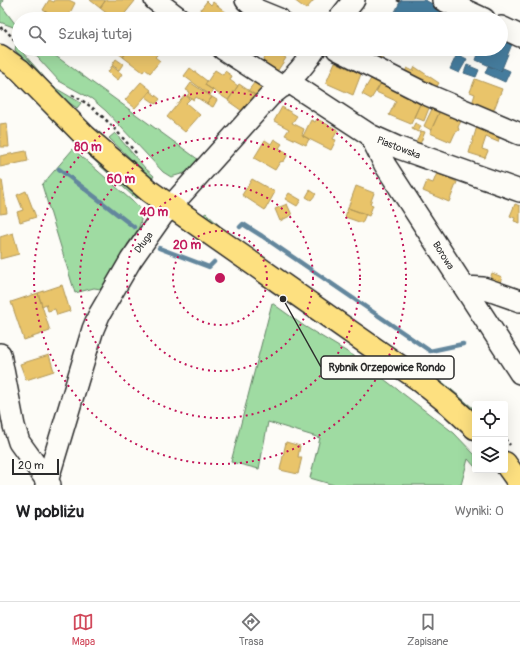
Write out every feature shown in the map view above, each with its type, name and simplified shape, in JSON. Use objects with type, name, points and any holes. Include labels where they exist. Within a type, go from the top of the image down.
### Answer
[{"type":"main road","points":[[1,31],[12,54]]},
{"type":"main road","points":[[0,56],[20,70],[66,119],[101,152],[171,207],[418,379],[472,425]]},
{"type":"main road","points":[[13,56],[20,70]]},
{"type":"main road","points":[[508,467],[520,484]]},
{"type":"street","points":[[156,0],[171,12]]},
{"type":"street","points":[[246,0],[257,10],[262,12]]},
{"type":"street","points":[[345,12],[354,0]]},
{"type":"street","points":[[444,0],[469,12]]},
{"type":"street","points":[[508,30],[520,36]]},
{"type":"street","name":"Piastowska","points":[[235,56],[370,135],[399,148],[520,191]]},
{"type":"street","name":"Długa","points":[[48,484],[78,375],[99,315],[136,251],[171,207],[270,96],[300,71],[310,56]]},
{"type":"street","points":[[351,56],[428,95],[520,134]]},
{"type":"street","name":"Borowa","points":[[370,135],[385,165],[520,373]]},
{"type":"street","points":[[464,287],[483,288],[520,301]]},
{"type":"street","points":[[0,354],[7,427],[48,484]]},
{"type":"path","points":[[1,31],[12,40]]},
{"type":"green space","points":[[0,0],[3,0],[1,5],[12,20],[12,27],[0,22]]},
{"type":"green space","points":[[20,56],[26,56],[52,86],[81,103],[77,108],[51,91]]},
{"type":"green space","points":[[36,56],[56,56],[199,160],[188,172],[171,177],[163,172],[106,111],[92,99],[59,81]]},
{"type":"green space","points":[[3,66],[60,124],[138,198],[135,198],[70,138],[9,75]]},
{"type":"green space","points":[[115,133],[145,168],[154,176],[152,179],[109,138]]},
{"type":"green space","points":[[73,149],[140,208],[141,213],[138,228],[127,245],[131,250],[107,286],[100,291],[101,289],[94,288],[75,293],[42,185]]},
{"type":"green space","points":[[206,213],[223,229],[445,384],[472,407],[472,412],[203,215]]},
{"type":"green space","points":[[272,303],[304,326],[354,356],[454,433],[472,452],[472,464],[468,459],[461,485],[334,485],[310,478],[320,438],[268,422],[259,469],[231,462]]},
{"type":"building: Mieszkania","points":[[49,0],[54,2],[55,0],[69,0],[75,3],[70,12],[46,12],[43,10]]},
{"type":"building: Mieszkania","points":[[90,0],[104,0],[105,1],[100,8]]},
{"type":"building: Mieszkania","points":[[106,0],[135,1],[126,12],[105,12],[100,8]]},
{"type":"building: Mieszkania","points":[[294,0],[314,0],[306,9]]},
{"type":"building: Mieszkania","points":[[207,1],[211,5],[213,2],[226,12],[199,12]]},
{"type":"building: Mieszkania","points":[[156,56],[155,57],[160,61],[150,73],[145,69],[143,72],[123,57]]},
{"type":"building: Mieszkania","points":[[266,56],[283,56],[286,58],[276,73],[261,63]]},
{"type":"building: Mieszkania","points":[[116,59],[123,64],[119,70],[112,65]]},
{"type":"building: Mieszkania","points":[[335,62],[361,74],[353,95],[326,83]]},
{"type":"building: Mieszkania","points":[[112,66],[122,74],[118,80],[108,72]]},
{"type":"building: Mieszkania","points":[[415,67],[439,83],[434,91],[402,76],[407,68],[413,71]]},
{"type":"building: Mieszkania","points":[[190,68],[207,81],[205,85],[213,90],[210,95],[184,76]]},
{"type":"building: Mieszkania","points":[[215,70],[223,75],[225,71],[232,76],[230,80],[238,86],[228,100],[205,85]]},
{"type":"building: Mieszkania","points":[[372,77],[381,83],[371,99],[362,94]]},
{"type":"building: Mieszkania","points":[[258,78],[268,85],[258,97],[248,91]]},
{"type":"building: Mieszkania","points":[[383,79],[405,89],[402,95],[420,104],[411,124],[389,115],[396,101],[376,92]]},
{"type":"building: Mieszkania","points":[[475,79],[502,89],[493,112],[472,104],[475,94],[470,92]]},
{"type":"building: Mieszkania","points":[[141,82],[151,90],[135,108],[125,100]]},
{"type":"building: Mieszkania","points":[[191,83],[212,97],[207,104],[196,97],[194,100],[187,96],[190,92],[186,90]]},
{"type":"building: Mieszkania","points":[[239,84],[257,96],[245,113],[228,101]]},
{"type":"building: Mieszkania","points":[[150,91],[160,99],[156,104],[146,97]]},
{"type":"building: Mieszkania","points":[[185,95],[190,99],[186,103],[200,115],[185,132],[167,117]]},
{"type":"building: Mieszkania","points":[[212,97],[217,100],[213,107],[207,104]]},
{"type":"building: Mieszkania","points":[[420,104],[429,108],[424,121],[414,117]]},
{"type":"building: Mieszkania","points":[[282,107],[297,116],[292,123],[304,129],[302,135],[309,139],[306,145],[285,135],[289,129],[274,121]]},
{"type":"building: Mieszkania","points":[[432,109],[439,113],[431,130],[424,126]]},
{"type":"building: Mieszkania","points":[[440,111],[446,115],[448,111],[453,114],[451,117],[461,121],[458,127],[459,130],[455,133],[451,142],[430,133]]},
{"type":"building: Mieszkania","points":[[317,119],[338,130],[333,139],[336,140],[331,150],[303,136],[311,120],[315,122]]},
{"type":"building: Mieszkania","points":[[7,123],[9,147],[0,147],[0,124]]},
{"type":"building: Mieszkania","points":[[415,123],[421,126],[418,132],[412,129]]},
{"type":"building: Mieszkania","points":[[478,123],[501,132],[498,142],[486,137],[482,149],[488,151],[485,158],[469,153]]},
{"type":"building: Mieszkania","points":[[421,131],[425,132],[420,144],[416,142]]},
{"type":"building: Mieszkania","points":[[274,139],[282,144],[279,148],[286,152],[287,156],[284,161],[280,162],[275,170],[254,158],[265,140],[271,144]]},
{"type":"building: Mieszkania","points":[[26,151],[28,161],[0,167],[0,156]]},
{"type":"building: Mieszkania","points":[[437,173],[457,182],[449,202],[423,191],[427,181],[433,183]]},
{"type":"building: Mieszkania","points":[[252,179],[275,192],[265,210],[242,195]]},
{"type":"building: Mieszkania","points":[[0,180],[2,180],[7,213],[0,214]]},
{"type":"building: Mieszkania","points":[[356,186],[374,193],[370,204],[373,205],[369,216],[348,208]]},
{"type":"building: Mieszkania","points":[[310,190],[316,194],[311,200],[306,197]]},
{"type":"building: Mieszkania","points":[[26,191],[36,217],[20,222],[17,212],[23,210],[17,195]]},
{"type":"building: Mieszkania","points":[[289,193],[301,200],[297,206],[285,199]]},
{"type":"building: Mieszkania","points":[[287,204],[292,215],[280,221],[275,209]]},
{"type":"building: Mieszkania","points":[[515,204],[520,206],[520,223],[514,221],[515,218],[510,216]]},
{"type":"building: Mieszkania","points":[[348,208],[366,214],[362,223],[345,217]]},
{"type":"building: Mieszkania","points":[[13,233],[19,254],[0,259],[0,237]]},
{"type":"building: Mieszkania","points":[[492,273],[502,277],[498,289],[488,285]]},
{"type":"building: Mieszkania","points":[[62,285],[70,311],[57,315],[55,309],[48,311],[46,304],[42,306],[38,293]]},
{"type":"building: Mieszkania","points":[[38,293],[50,331],[24,340],[11,302]]},
{"type":"building: Mieszkania","points":[[49,355],[54,371],[26,380],[20,364]]},
{"type":"building: Mieszkania","points":[[286,442],[300,446],[298,457],[302,457],[298,474],[280,470]]},
{"type":"building: Publiczne","points":[[401,0],[425,0],[446,12],[395,12]]},
{"type":"building: Publiczne","points":[[508,42],[512,44],[508,54]]},
{"type":"building: Publiczne","points":[[456,56],[461,56],[467,59],[459,73],[450,69]]},
{"type":"building: Publiczne","points":[[477,56],[507,56],[501,71],[476,60]]},
{"type":"building: Publiczne","points":[[467,65],[479,70],[476,77],[464,73]]},
{"type":"building: Publiczne","points":[[488,66],[501,71],[503,68],[510,71],[505,82],[485,73]]},
{"type":"waterway","points":[[59,169],[134,227]]},
{"type":"waterway","points":[[240,227],[243,224],[262,236],[430,351],[463,344]]},
{"type":"waterway","points":[[159,248],[209,267],[214,262]]},
{"type":"place","name":"Rybnik Orzepowice Rondo","points":[[283,299]]}]
